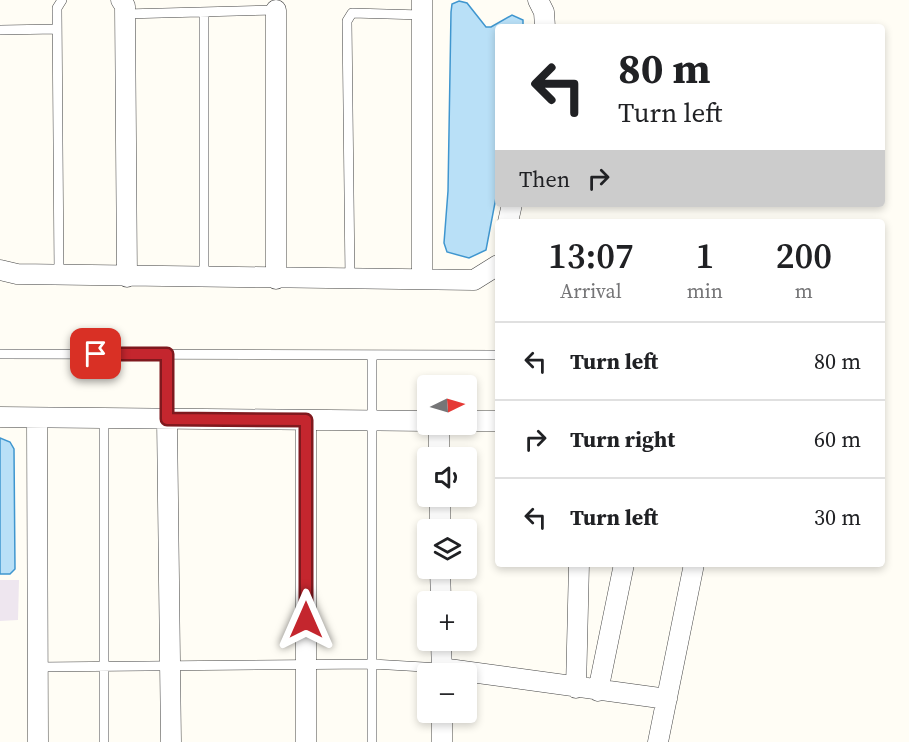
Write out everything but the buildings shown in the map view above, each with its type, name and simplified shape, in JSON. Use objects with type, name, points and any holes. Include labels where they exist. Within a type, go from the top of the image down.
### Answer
[{"type":"street","points":[[538,0],[544,12],[545,24]]},
{"type":"street","points":[[123,7],[127,277]]},
{"type":"street","points":[[422,7],[422,279]]},
{"type":"street","points":[[276,10],[276,279]]},
{"type":"street","points":[[0,270],[17,274],[127,277],[474,280],[495,267]]},
{"type":"street","points":[[0,417],[417,421]]},
{"type":"street","points":[[37,418],[38,742]]},
{"type":"street","points":[[167,419],[171,742]]},
{"type":"street","points":[[306,420],[306,742]]},
{"type":"street","points":[[477,421],[495,422]]},
{"type":"street","points":[[576,688],[579,567]]},
{"type":"street","points":[[598,691],[623,567]]},
{"type":"street","points":[[658,742],[693,567]]},
{"type":"street","points":[[477,675],[667,699]]},
{"type":"street","points":[[442,723],[442,742]]},
{"type":"lane","points":[[59,275],[57,8],[62,0]]},
{"type":"lane","points":[[123,7],[204,12],[276,10]]},
{"type":"lane","points":[[350,279],[347,21],[352,13],[422,7]]},
{"type":"lane","points":[[204,12],[204,278]]},
{"type":"lane","points":[[0,30],[57,29]]},
{"type":"lane","points":[[0,354],[495,355]]},
{"type":"lane","points":[[167,354],[167,419]]},
{"type":"lane","points":[[372,354],[372,742]]},
{"type":"lane","points":[[104,418],[104,742]]},
{"type":"lane","points":[[37,667],[372,664],[417,668]]},
{"type":"shaded area","points":[[0,580],[19,580],[18,620],[0,621]]},
{"type":"water","points":[[459,1],[467,3],[486,27],[495,25],[495,203],[486,250],[469,258],[447,252],[444,243],[448,191],[452,4]]},
{"type":"water","points":[[512,15],[523,20],[523,24],[496,24]]},
{"type":"water","points":[[0,438],[10,442],[14,449],[15,569],[10,574],[0,574]]},
{"type":"route","points":[[96,354],[167,354],[167,419],[306,420],[306,620]]}]
